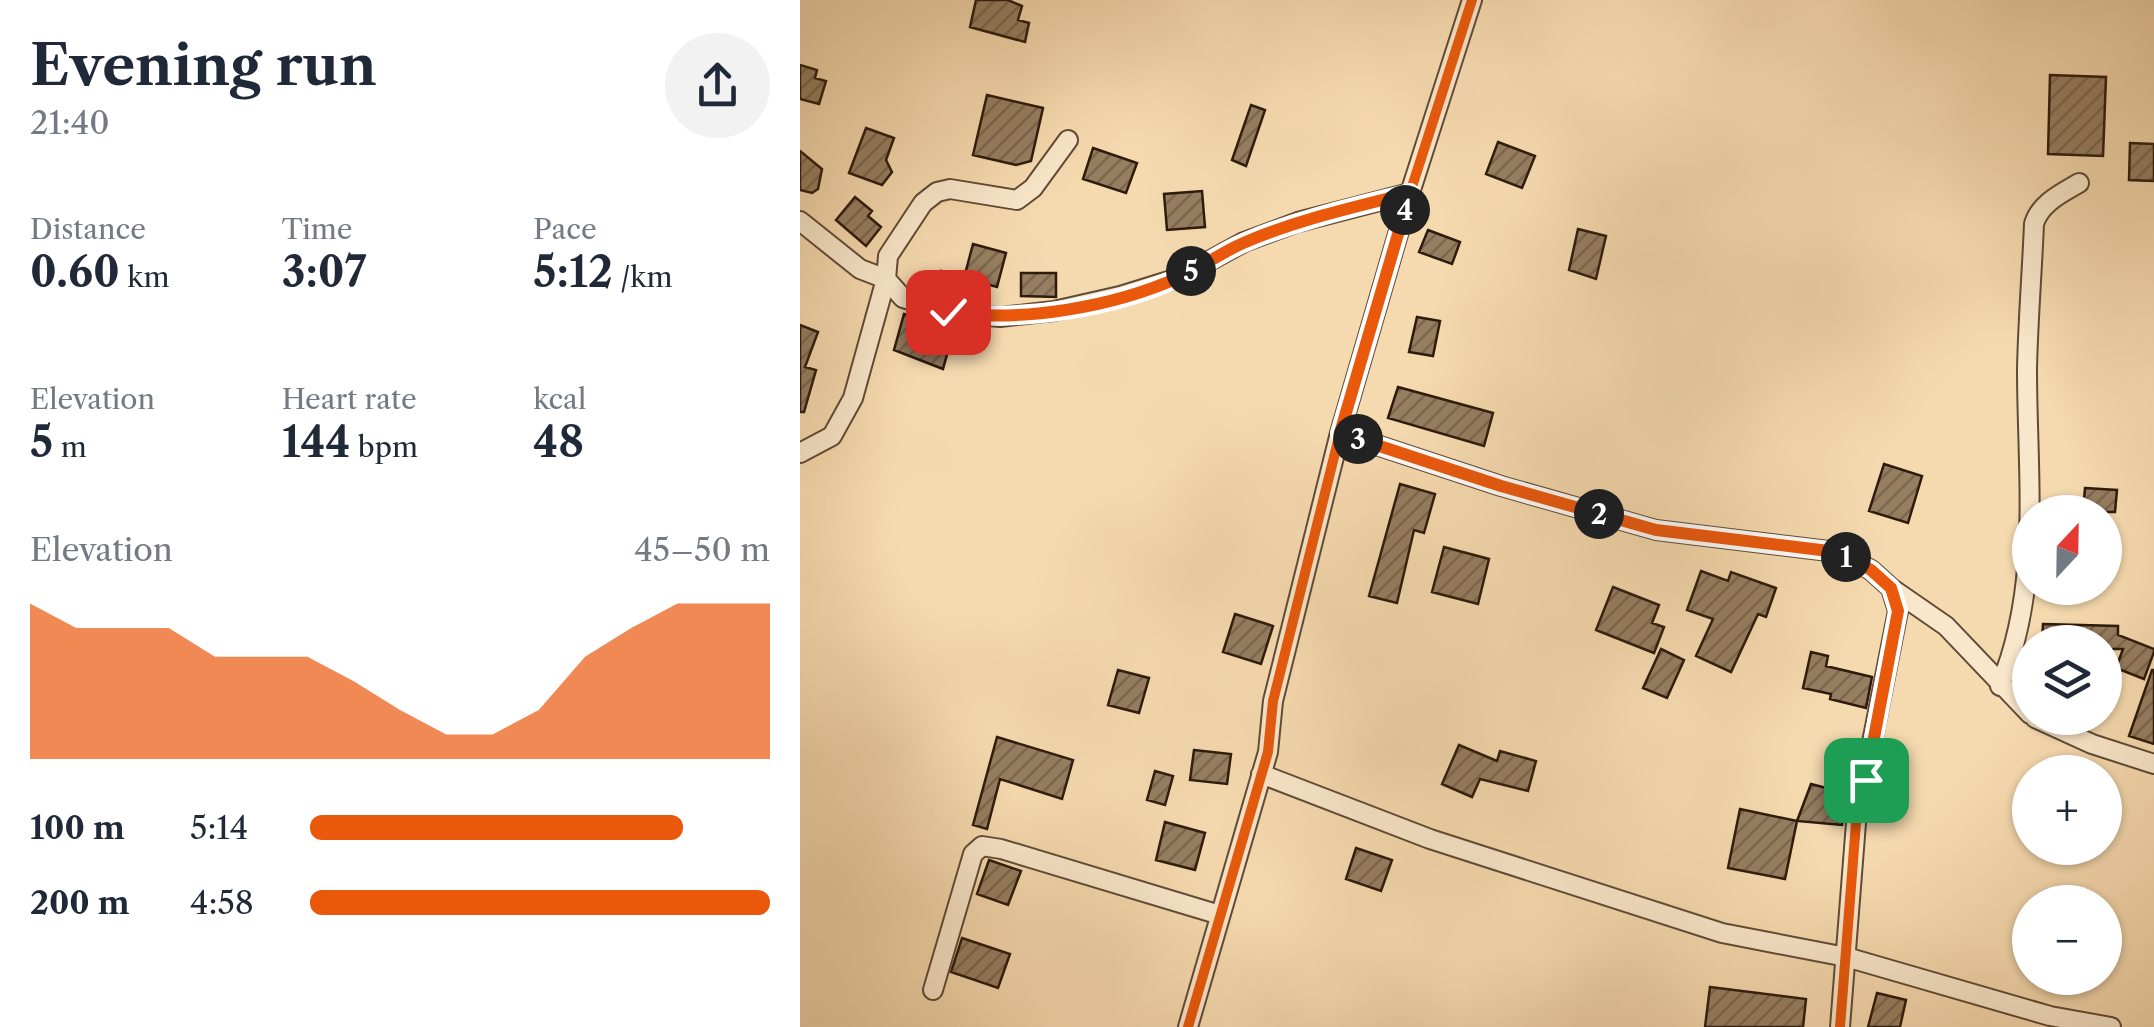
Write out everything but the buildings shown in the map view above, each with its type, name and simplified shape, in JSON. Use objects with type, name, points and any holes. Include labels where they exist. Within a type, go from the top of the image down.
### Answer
[{"type":"street","points":[[1188,1027],[1262,774],[1273,701],[1340,433],[1410,193],[1472,0]]},
{"type":"street","points":[[800,453],[832,436],[853,398],[886,279],[888,256],[922,203],[937,192],[950,189],[1017,200],[1033,188],[1068,140]]},
{"type":"street","points":[[2000,686],[2013,656],[2028,564],[2027,368],[2034,224],[2045,206],[2080,184]]},
{"type":"street","points":[[800,221],[860,269],[886,279],[903,298],[948,312],[1000,317],[1054,311],[1120,296],[1178,278],[1244,242],[1298,222],[1410,193]]},
{"type":"street","points":[[1340,433],[1501,486],[1656,530],[1837,552],[1871,570],[1946,626],[2012,697]]},
{"type":"street","points":[[1840,1027],[1856,822],[1898,611],[1891,588]]},
{"type":"street","points":[[2073,735],[2154,764]]},
{"type":"street","points":[[1262,774],[1430,839],[1688,923],[1746,939],[1846,958],[2050,1016],[2111,1027]]},
{"type":"street","points":[[934,990],[973,854],[982,846],[1001,848],[1220,915]]},
{"type":"cycle path","points":[[1188,1027],[1268,752],[1273,701],[1340,433],[1410,193],[1472,0]]},
{"type":"cycle path","points":[[1340,433],[1501,486],[1656,530],[1837,552],[1871,570],[1891,588],[1898,611],[1856,823],[1840,1027]]},
{"type":"route","points":[[948,312],[1000,317],[1086,305],[1178,278],[1244,242],[1298,222],[1410,193],[1340,433],[1501,486],[1656,530],[1837,552],[1871,570],[1891,588],[1898,611],[1866,780]]}]
